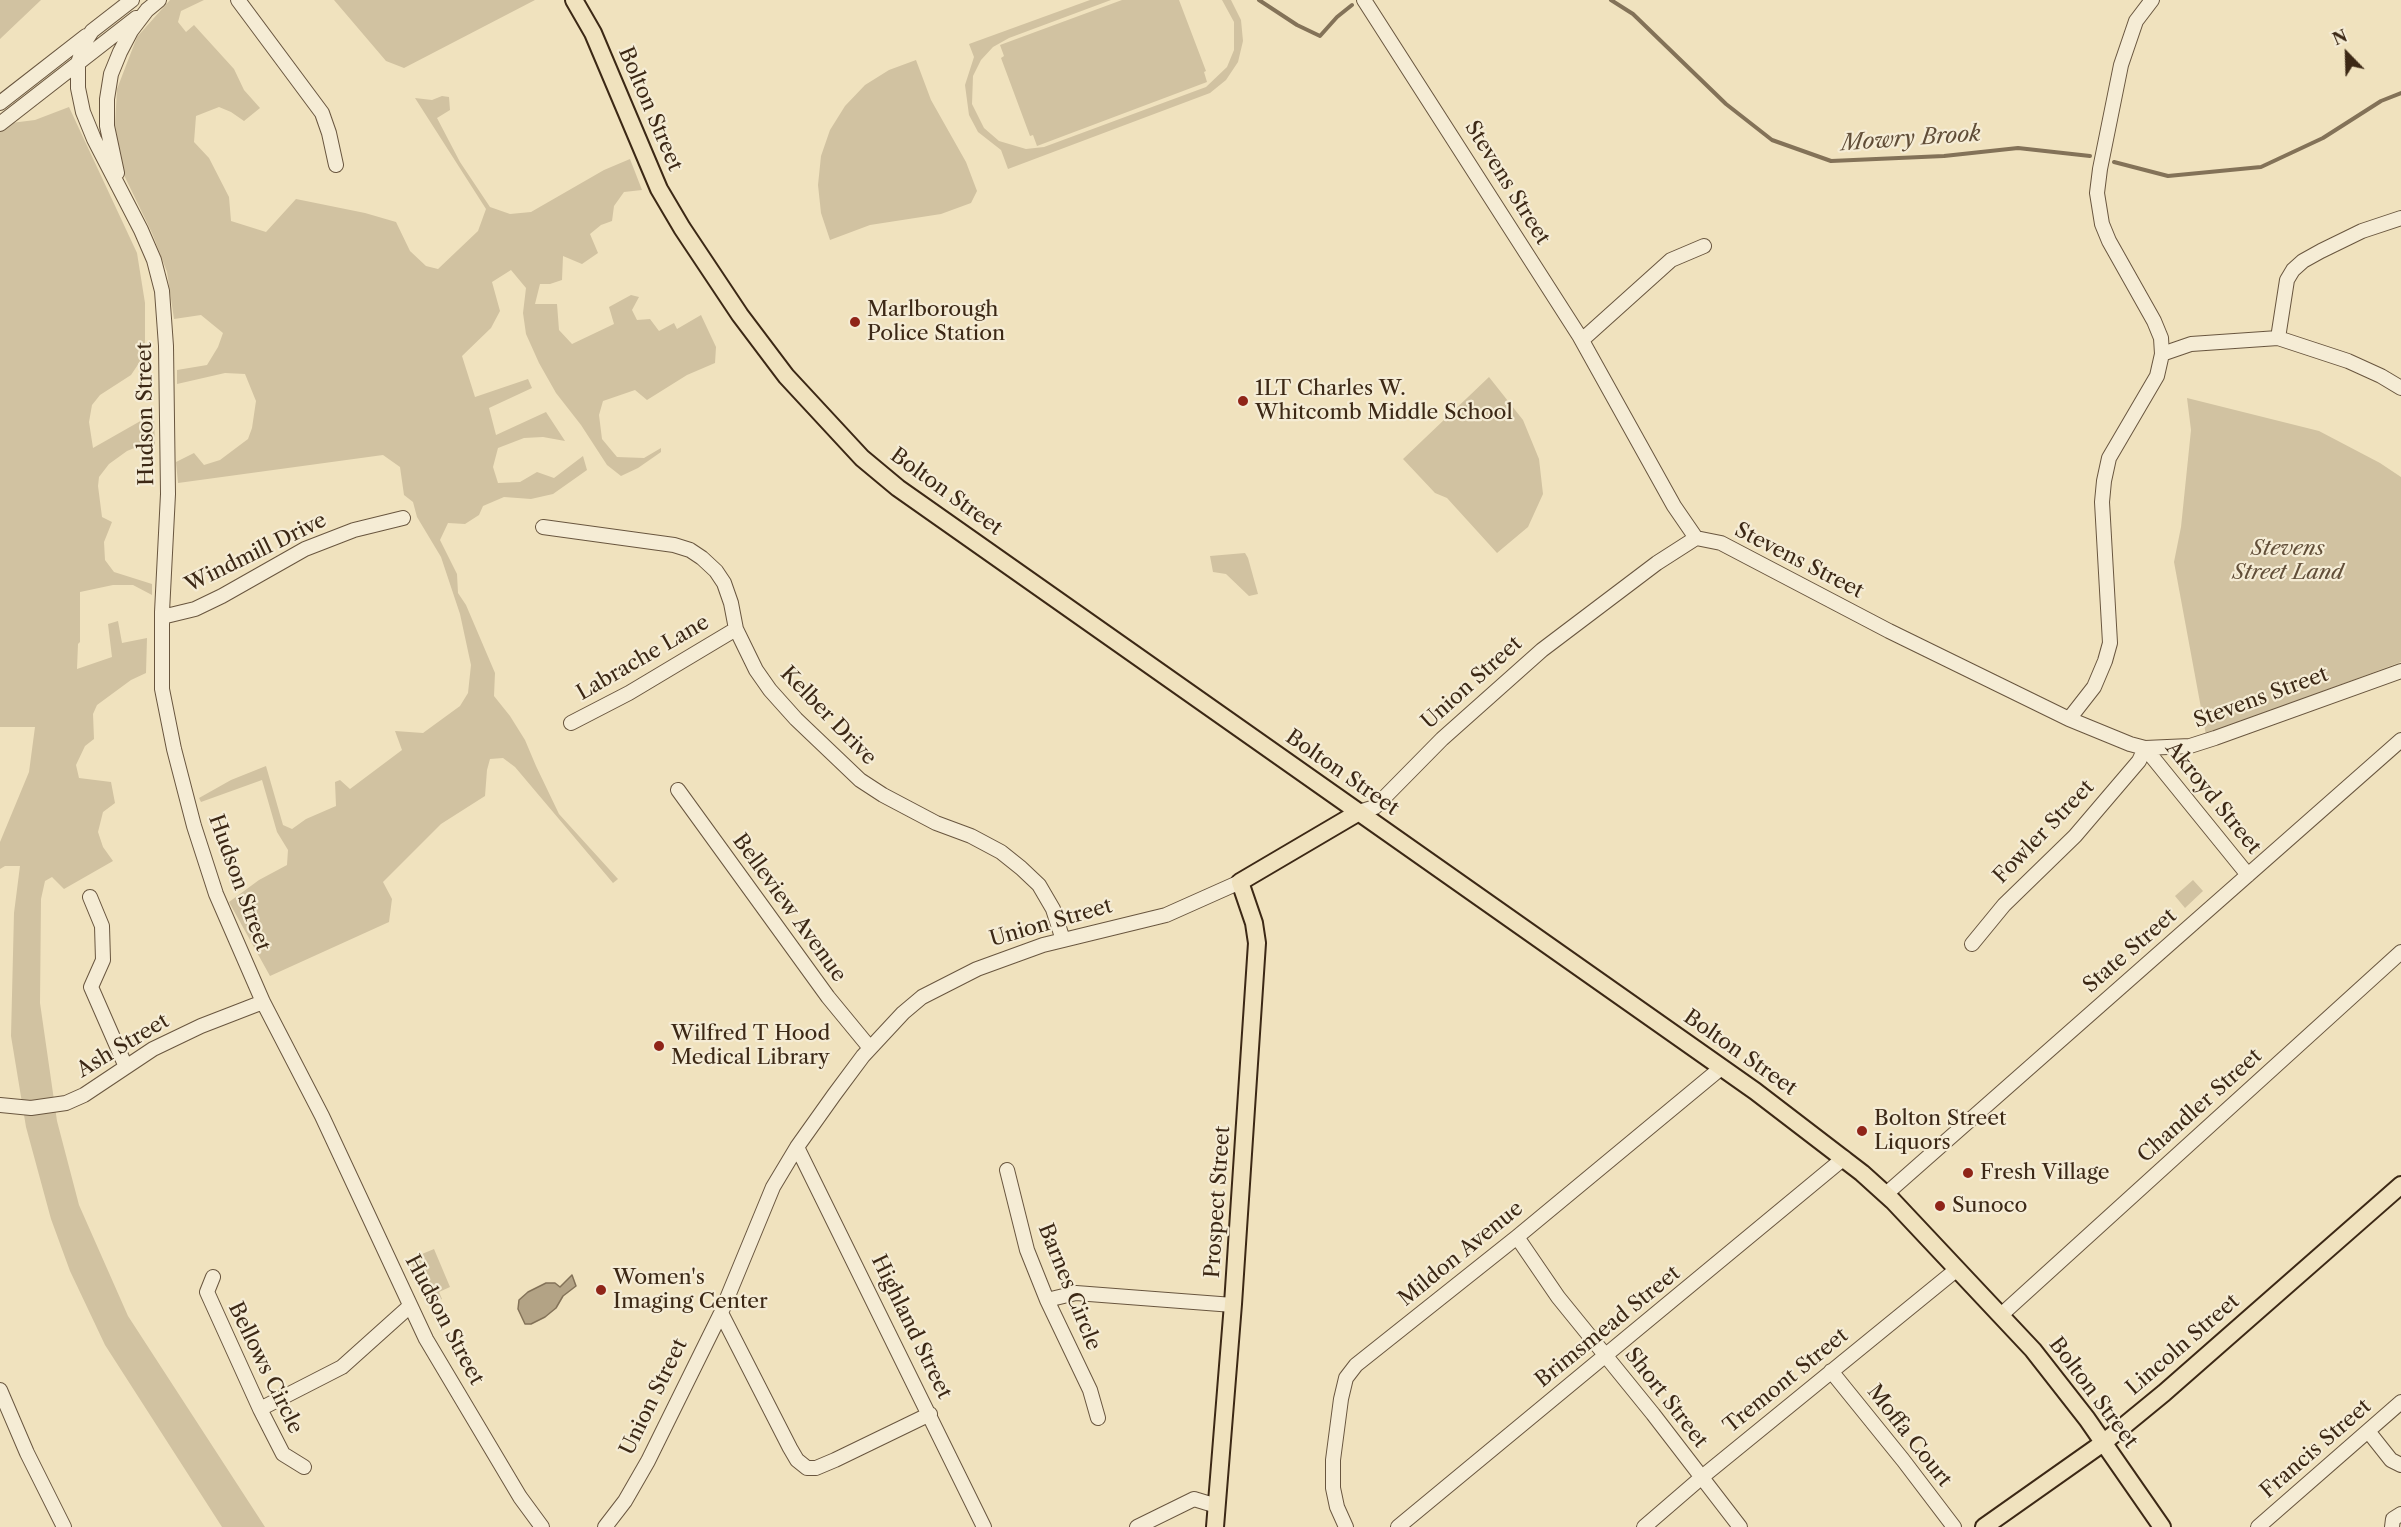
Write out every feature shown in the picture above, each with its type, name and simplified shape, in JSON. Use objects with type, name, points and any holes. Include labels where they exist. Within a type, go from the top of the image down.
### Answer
[{"type":"main road","name":"Bolton Street","points":[[574,0],[593,33],[649,167],[670,209],[768,354],[801,395],[877,471],[1776,1106],[1844,1158],[1886,1194],[2001,1315],[2061,1384],[2162,1527]]},
{"type":"main road","name":"Union Street","points":[[1240,882],[1359,812]]},
{"type":"main road","name":"Prospect Street","points":[[1215,1527],[1233,1305],[1257,943],[1254,923],[1240,882]]},
{"type":"main road","name":"Lincoln Street","points":[[1984,1527],[2103,1443],[2164,1393],[2401,1185]]},
{"type":"street","name":"Hudson Street","points":[[132,0],[92,31],[85,42],[78,63],[78,88],[83,112],[100,153],[123,192],[154,260],[162,291],[165,312],[168,494],[162,617],[162,689],[183,783],[216,894],[263,1002],[327,1126],[426,1339],[520,1497],[542,1527]]},
{"type":"street","name":"Hudson Street","points":[[123,192],[108,138],[106,113],[108,87],[120,52],[147,10],[159,0]]},
{"type":"street","points":[[238,0],[322,113],[336,165]]},
{"type":"street","name":"Stevens Street","points":[[1364,0],[1582,340],[1674,506],[1696,538],[1721,543],[1889,631],[2069,719],[2145,748],[2190,746],[2401,671]]},
{"type":"street","points":[[2069,719],[2094,687],[2110,643],[2102,502],[2106,469],[2122,433],[2157,376],[2162,354],[2161,338],[2154,321],[2109,241],[2102,224],[2097,193],[2121,66],[2136,21],[2152,0]]},
{"type":"street","points":[[0,124],[147,10]]},
{"type":"street","points":[[0,103],[92,31]]},
{"type":"street","points":[[2278,338],[2287,280],[2293,270],[2321,250],[2362,231],[2401,218]]},
{"type":"street","points":[[1582,340],[1671,260],[1704,246]]},
{"type":"street","points":[[2162,354],[2191,344],[2278,338],[2348,361],[2401,388]]},
{"type":"street","name":"Windmill Drive","points":[[162,617],[195,609],[305,549],[354,530],[403,518]]},
{"type":"street","name":"Kelber Drive","points":[[543,527],[674,545],[690,550],[709,565],[723,583],[731,603],[736,629],[756,670],[770,690],[834,757],[860,780],[936,823],[971,836],[1001,852],[1021,868],[1039,885],[1048,901],[1063,940]]},
{"type":"street","name":"Union Street","points":[[1359,812],[1375,807],[1442,739],[1542,650],[1657,563],[1696,538]]},
{"type":"street","name":"Labrache Lane","points":[[572,723],[628,693],[736,629]]},
{"type":"street","name":"State Street","points":[[1886,1194],[2401,740]]},
{"type":"street","name":"Akroyd Street","points":[[2145,748],[2248,875]]},
{"type":"street","name":"Fowler Street","points":[[1972,944],[2004,905],[2075,836],[2139,761],[2145,748]]},
{"type":"street","name":"Belleview Avenue","points":[[678,790],[828,997],[870,1048]]},
{"type":"street","name":"Union Street","points":[[605,1527],[637,1482],[721,1313],[773,1187],[797,1147],[870,1048],[903,1013],[922,997],[977,969],[1063,940],[1166,915],[1240,882]]},
{"type":"street","points":[[90,897],[102,926],[104,960],[91,987],[126,1067]]},
{"type":"street","name":"Chandler Street","points":[[2001,1315],[2401,952]]},
{"type":"street","name":"Ash Street","points":[[0,1105],[31,1108],[66,1103],[84,1095],[153,1049],[179,1035],[263,1002]]},
{"type":"street","name":"Mildon Avenue","points":[[1346,1527],[1335,1498],[1333,1460],[1346,1378],[1372,1352],[1517,1237],[1721,1068]]},
{"type":"street","name":"Highland Street","points":[[797,1147],[984,1527]]},
{"type":"street","name":"Brimsmead Street","points":[[1398,1527],[1844,1158]]},
{"type":"street","name":"Barnes Circle","points":[[1007,1170],[1027,1250],[1047,1300],[1090,1390],[1098,1418]]},
{"type":"street","name":"Short Street","points":[[1517,1237],[1558,1297],[1740,1527]]},
{"type":"street","name":"Tremont Street","points":[[1644,1527],[1956,1270]]},
{"type":"street","name":"Bellows Circle","points":[[213,1277],[207,1292],[260,1409],[283,1454],[304,1467]]},
{"type":"street","points":[[1047,1300],[1076,1293],[1233,1305]]},
{"type":"street","points":[[260,1409],[342,1367],[410,1306]]},
{"type":"street","points":[[721,1313],[790,1448],[797,1460],[807,1468],[816,1468],[836,1460],[930,1414]]},
{"type":"street","name":"Moffa Court","points":[[1831,1371],[1954,1527]]},
{"type":"street","points":[[0,1390],[27,1453],[64,1527]]},
{"type":"street","name":"Francis Street","points":[[2258,1527],[2401,1402]]},
{"type":"street","points":[[2368,1431],[2391,1460],[2401,1465]]},
{"type":"street","points":[[1137,1527],[1194,1499],[1217,1506]]},
{"type":"street","points":[[2392,1527],[2393,1519],[2401,1514]]},
{"type":"green space","points":[[0,0],[41,0],[0,39]]},
{"type":"green space","points":[[170,0],[204,0],[181,11],[178,22],[186,32],[194,25],[234,69],[244,90],[260,108],[244,121],[219,107],[196,116],[194,142],[209,158],[229,197],[231,221],[266,232],[296,199],[365,213],[396,222],[410,251],[426,266],[438,269],[478,231],[486,209],[415,98],[432,100],[442,96],[449,97],[450,110],[437,118],[460,162],[490,207],[510,214],[531,212],[604,170],[630,159],[642,190],[624,192],[614,206],[612,221],[601,225],[590,234],[598,253],[582,264],[563,256],[562,280],[540,284],[535,304],[557,304],[559,330],[572,344],[614,324],[609,307],[631,295],[639,297],[632,310],[637,320],[650,319],[659,331],[674,323],[677,329],[701,315],[716,347],[715,363],[687,375],[647,400],[635,390],[603,401],[599,415],[602,439],[617,457],[644,458],[661,448],[661,452],[638,468],[621,476],[607,465],[581,425],[556,393],[539,363],[526,334],[523,313],[526,288],[511,270],[492,282],[500,311],[491,328],[462,356],[475,397],[528,379],[532,388],[489,408],[496,435],[546,412],[565,441],[543,437],[524,438],[498,448],[493,467],[498,483],[520,482],[537,472],[554,478],[583,456],[587,470],[553,494],[531,499],[504,497],[483,506],[479,515],[465,524],[448,523],[440,540],[457,574],[458,593],[466,605],[495,673],[494,696],[525,740],[559,814],[618,879],[613,883],[515,767],[503,758],[490,759],[485,796],[441,824],[383,882],[392,899],[389,922],[270,976],[229,902],[259,880],[287,865],[288,850],[277,832],[262,780],[201,802],[199,798],[231,780],[266,766],[283,825],[292,829],[306,819],[336,806],[335,782],[340,780],[350,789],[402,750],[395,731],[423,733],[460,706],[468,693],[471,665],[460,614],[441,557],[417,517],[413,502],[404,495],[400,467],[383,455],[178,483],[176,462],[194,453],[204,465],[220,460],[248,439],[256,401],[245,374],[225,373],[177,384],[177,370],[207,365],[223,333],[201,315],[174,319],[167,272],[152,233],[122,171],[115,125],[117,89],[137,37]]},
{"type":"green space","points":[[334,0],[535,0],[404,68],[386,61]]},
{"type":"green space","points":[[1090,0],[1111,0],[1009,38],[993,47],[981,60],[973,76],[972,104],[984,128],[999,141],[1026,149],[1044,147],[1206,87],[1227,67],[1234,50],[1234,22],[1222,0],[1231,0],[1241,20],[1243,41],[1238,62],[1226,80],[1210,93],[1008,169],[1001,150],[978,132],[969,115],[965,85],[974,57],[969,44]]},
{"type":"green space","points":[[1122,0],[1179,0],[1206,71],[1204,72],[1207,82],[1037,146],[1033,135],[1030,136],[1001,58],[1004,56],[1000,45]]},
{"type":"green space","points":[[916,60],[931,100],[966,162],[977,191],[971,203],[941,214],[870,225],[830,240],[821,213],[818,185],[821,156],[830,130],[845,106],[865,85],[889,70]]},
{"type":"green space","points":[[69,107],[137,253],[145,303],[145,354],[131,375],[100,395],[92,405],[89,422],[93,448],[144,419],[154,418],[155,446],[144,444],[127,451],[109,464],[99,477],[98,486],[102,517],[112,522],[104,542],[105,560],[114,572],[152,584],[152,595],[133,585],[113,585],[80,592],[80,642],[77,669],[112,657],[108,624],[118,621],[122,643],[147,638],[146,673],[131,680],[97,705],[93,714],[94,739],[85,746],[76,765],[79,778],[111,782],[115,803],[103,812],[98,832],[103,847],[113,861],[64,889],[52,877],[45,881],[41,899],[40,1003],[57,1121],[79,1205],[128,1316],[265,1527],[222,1527],[105,1345],[70,1271],[51,1219],[26,1127],[11,1036],[14,913],[20,866],[5,866],[0,869],[0,842],[29,772],[35,727],[0,727],[0,132],[11,123],[35,120]]},
{"type":"green space","points":[[1489,377],[1523,420],[1539,459],[1543,494],[1528,527],[1497,553],[1447,498],[1435,493],[1403,459]]},
{"type":"green space","name":"Stevens Street Land","points":[[2187,398],[2319,431],[2380,463],[2401,477],[2401,662],[2206,735],[2174,562],[2181,527],[2191,430]]},
{"type":"green space","points":[[1245,553],[1258,594],[1249,596],[1226,574],[1213,572],[1210,556]]},
{"type":"green space","points":[[2193,880],[2203,891],[2185,908],[2175,896]]},
{"type":"green space","points":[[434,1249],[450,1287],[439,1292],[442,1299],[430,1304],[410,1259]]},
{"type":"shaded area","points":[[572,1275],[576,1286],[563,1296],[556,1308],[545,1317],[531,1324],[525,1324],[518,1309],[519,1300],[528,1292],[546,1283],[555,1283],[560,1287]]},
{"type":"waterway","name":"Mowry Brook","points":[[1259,0],[1297,25],[1320,36],[1337,17],[1352,5]]},
{"type":"waterway","name":"Mowry Brook","points":[[1611,0],[1633,14],[1726,104],[1772,140],[1831,161],[1944,156],[2018,148],[2090,156]]},
{"type":"waterway","name":"Mowry Brook","points":[[2114,162],[2168,176],[2261,167],[2323,138],[2381,101],[2401,93]]},
{"type":"place","name":"Marlborough Police Station","points":[[855,322]]},
{"type":"place","name":"1LT Charles W. Whitcomb Middle School","points":[[1243,401]]},
{"type":"place","name":"Wilfred T Hood Medical Library","points":[[659,1046]]},
{"type":"place","name":"Bolton Street Liquors","points":[[1862,1131]]},
{"type":"place","name":"Fresh Village","points":[[1968,1173]]},
{"type":"place","name":"Sunoco","points":[[1940,1206]]},
{"type":"place","name":"Women's Imaging Center","points":[[601,1290]]}]
